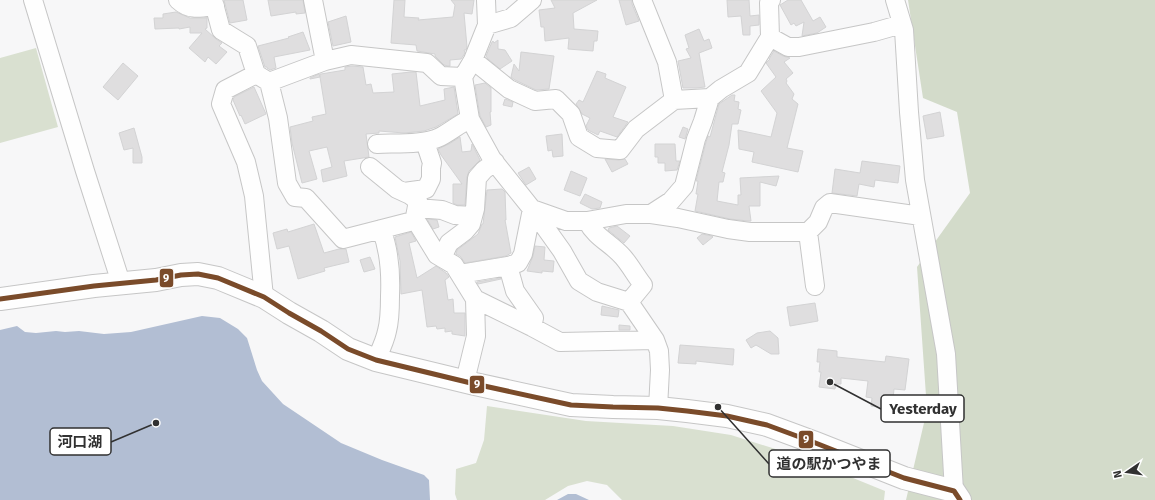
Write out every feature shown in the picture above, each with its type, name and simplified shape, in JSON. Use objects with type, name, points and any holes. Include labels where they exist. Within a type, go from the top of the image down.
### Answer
[{"type":"main road","points":[[0,299],[94,286],[156,280],[181,275],[198,274],[218,278],[264,297],[289,314],[321,331],[348,349],[376,360],[571,405],[658,408],[727,416],[767,425],[904,478],[957,496]]},
{"type":"street","points":[[33,0],[83,164],[122,283]]},
{"type":"street","points":[[178,0],[185,6],[197,8],[214,3],[221,30],[247,46],[263,78],[278,118],[287,183],[295,196],[306,198],[343,239],[413,221],[416,215],[418,202],[410,195],[397,190],[370,168]]},
{"type":"street","points":[[313,0],[324,61]]},
{"type":"street","points":[[486,0],[487,25],[473,60],[463,77],[470,119],[495,162],[532,209],[562,251],[579,281],[597,292],[629,302],[654,340],[659,351],[660,370],[658,408]]},
{"type":"street","points":[[487,25],[511,18],[532,0]]},
{"type":"street","points":[[642,0],[667,62],[674,100]]},
{"type":"street","points":[[651,214],[671,201],[684,186],[696,139],[710,98],[721,89],[748,73],[770,37],[769,4],[771,0]]},
{"type":"street","points":[[895,0],[904,30],[915,180],[946,354],[957,496]]},
{"type":"street","points":[[770,37],[788,47],[799,47],[874,32],[902,24]]},
{"type":"street","points":[[264,297],[254,196],[246,162],[221,104],[225,90],[324,61],[351,55],[427,63],[441,76],[463,77]]},
{"type":"street","points":[[473,60],[509,89],[535,101],[556,99],[571,114],[579,137],[597,148],[620,150],[636,129],[674,100],[710,98]]},
{"type":"street","points":[[377,144],[425,142],[440,137],[470,119]]},
{"type":"street","points":[[404,192],[426,189],[431,178],[432,163],[425,142]]},
{"type":"street","points":[[442,258],[449,243],[465,231],[471,224],[475,209],[477,178],[484,170],[495,162]]},
{"type":"street","points":[[532,209],[566,221],[587,221],[626,214],[651,214],[678,218],[728,230],[750,232],[808,232],[818,222],[824,208],[830,203],[921,216]]},
{"type":"street","points":[[461,275],[518,263],[523,254],[532,209]]},
{"type":"street","points":[[416,215],[442,210],[455,215],[473,216]]},
{"type":"street","points":[[416,215],[418,224],[437,255],[454,265],[475,299],[476,336],[465,381]]},
{"type":"street","points":[[587,221],[598,236],[623,257],[643,285],[629,302]]},
{"type":"street","points":[[376,360],[387,331],[390,310],[391,279],[388,249],[381,229]]},
{"type":"street","points":[[808,232],[816,286]]},
{"type":"street","points":[[508,266],[515,291],[534,318],[532,326]]},
{"type":"street","points":[[475,299],[532,326],[560,342],[654,340]]},
{"type":"green space","points":[[908,0],[1155,0],[1155,500],[906,500],[927,410],[917,267],[970,193],[957,112],[923,98]]},
{"type":"green space","points":[[36,48],[58,127],[0,143],[0,58]]},
{"type":"green space","points":[[487,406],[586,421],[673,426],[731,435],[804,458],[885,491],[884,500],[622,500],[607,485],[587,481],[568,486],[545,500],[457,500],[455,494],[456,469],[476,463],[484,440]]},
{"type":"water","points":[[202,316],[220,318],[238,329],[247,338],[262,381],[283,404],[341,443],[424,475],[429,480],[430,500],[0,500],[0,330],[17,326],[25,332],[36,333],[79,331],[104,334],[131,332]]},
{"type":"water","points":[[568,494],[576,494],[589,500],[557,500]]},
{"type":"building","points":[[224,0],[243,0],[247,20],[230,23]]},
{"type":"building","points":[[268,0],[303,0],[305,13],[296,14],[296,12],[271,16]]},
{"type":"building","points":[[394,0],[405,0],[404,17],[419,18],[418,20],[453,17],[455,5],[451,0],[474,0],[472,14],[464,13],[467,47],[466,50],[464,50],[465,53],[461,59],[450,60],[450,66],[448,66],[444,65],[435,56],[435,54],[417,51],[416,45],[391,43]]},
{"type":"building","points":[[551,0],[597,0],[573,13],[574,29],[598,31],[597,41],[594,41],[593,51],[568,49],[569,38],[545,41],[544,27],[541,27],[539,10],[555,8]]},
{"type":"building","points":[[619,0],[632,0],[632,4],[639,21],[626,25]]},
{"type":"building","points":[[727,0],[749,0],[750,16],[759,15],[759,25],[750,26],[750,35],[743,35],[741,16],[728,17]]},
{"type":"building","points":[[788,0],[801,0],[813,21],[820,17],[826,27],[817,33],[802,36],[804,22],[796,26],[794,23],[791,25],[780,5]]},
{"type":"building","points":[[176,12],[190,18],[207,18],[207,28],[205,29],[222,43],[219,46],[227,52],[216,64],[208,57],[205,62],[189,48],[202,33],[190,33],[190,27],[179,29],[155,29],[154,18],[163,18],[163,14]]},
{"type":"building","points":[[346,16],[351,42],[333,46],[328,22]]},
{"type":"building","points":[[699,29],[704,41],[709,39],[712,48],[699,53],[705,87],[683,88],[678,61],[691,58],[686,49],[689,48],[685,35]]},
{"type":"building","points":[[303,32],[310,50],[274,57],[276,68],[270,70],[265,67],[258,46],[289,38],[288,37]]},
{"type":"building","points":[[498,40],[498,49],[505,50],[512,61],[500,69],[486,56],[492,42],[493,41],[494,43]]},
{"type":"building","points":[[774,51],[790,58],[784,62],[793,73],[786,79],[786,83],[794,94],[792,99],[798,104],[787,148],[803,151],[798,172],[752,162],[754,152],[739,149],[738,130],[771,137],[777,113],[761,91],[776,77],[766,63]]},
{"type":"building","points":[[521,52],[554,56],[549,89],[536,90],[511,77],[514,64],[519,71]]},
{"type":"building","points":[[123,63],[138,76],[118,100],[103,87]]},
{"type":"building","points":[[345,67],[363,67],[366,85],[371,84],[373,93],[394,92],[392,74],[416,72],[420,106],[445,100],[444,89],[454,87],[458,114],[436,127],[424,131],[404,133],[379,131],[379,133],[366,134],[369,157],[344,161],[347,176],[323,182],[321,170],[332,167],[327,147],[309,151],[317,179],[302,183],[292,143],[290,127],[313,121],[312,117],[326,114],[320,74],[345,70]]},
{"type":"building","points":[[597,71],[606,74],[605,78],[626,87],[613,117],[628,122],[617,137],[600,131],[598,135],[588,130],[586,126],[590,118],[582,114],[576,104],[579,100],[583,102]]},
{"type":"building","points":[[319,74],[320,77],[310,79]]},
{"type":"building","points":[[485,83],[491,88],[491,125],[486,127],[480,116],[475,85]]},
{"type":"building","points":[[254,87],[266,114],[245,124],[233,100],[234,97]]},
{"type":"building","points":[[732,95],[735,95],[734,101],[739,102],[738,109],[741,110],[738,124],[732,124],[729,145],[722,172],[725,173],[723,182],[719,182],[717,201],[738,205],[738,195],[741,195],[740,178],[779,176],[776,186],[760,182],[760,206],[749,206],[751,221],[730,219],[695,211],[698,194],[696,194],[698,181],[696,181],[706,142],[708,136],[710,137],[719,104]]},
{"type":"building","points":[[505,99],[513,102],[512,107],[503,105]]},
{"type":"building","points":[[940,112],[944,136],[927,139],[923,116]]},
{"type":"building","points":[[683,127],[688,129],[685,139],[679,137]]},
{"type":"building","points":[[134,128],[142,157],[142,163],[133,163],[133,148],[124,150],[119,133]]},
{"type":"building","points":[[562,134],[563,156],[553,157],[552,150],[548,151],[546,136]]},
{"type":"building","points":[[460,137],[462,152],[471,151],[472,144],[480,160],[469,171],[467,177],[465,205],[457,205],[453,203],[453,184],[462,184],[438,149]]},
{"type":"building","points":[[655,144],[675,144],[676,161],[680,161],[677,170],[665,171],[665,163],[658,163],[658,157],[655,157]]},
{"type":"building","points":[[605,159],[625,159],[628,164],[612,172]]},
{"type":"building","points":[[862,161],[900,166],[898,183],[875,180],[874,187],[859,184],[857,196],[832,193],[835,169],[860,173]]},
{"type":"building","points":[[529,167],[536,179],[526,185],[518,173]]},
{"type":"building","points":[[571,171],[587,178],[580,196],[564,190]]},
{"type":"building","points":[[502,189],[505,192],[505,220],[511,253],[506,256],[465,263],[460,256],[456,254],[457,250],[478,234],[483,224],[487,190]]},
{"type":"building","points":[[585,194],[602,202],[600,208],[592,209],[580,203]]},
{"type":"building","points":[[427,219],[437,220],[439,227],[433,229]]},
{"type":"building","points":[[314,224],[324,253],[339,249],[346,249],[349,262],[324,268],[325,271],[298,279],[289,246],[277,249],[273,233],[287,229],[288,232]]},
{"type":"building","points":[[617,226],[630,236],[624,243],[608,230],[609,228]]},
{"type":"building","points":[[411,232],[416,241],[409,243],[417,278],[436,266],[446,273],[449,277],[445,280],[448,300],[453,299],[454,313],[465,313],[465,336],[452,334],[452,331],[445,332],[445,328],[437,329],[436,326],[427,327],[422,290],[401,294],[400,261],[395,237]]},
{"type":"building","points":[[702,234],[713,237],[703,245],[697,238]]},
{"type":"building","points":[[535,246],[545,247],[544,260],[554,261],[553,272],[542,271],[542,273],[527,271]]},
{"type":"building","points":[[370,257],[375,269],[364,272],[360,260]]},
{"type":"building","points":[[501,279],[478,284],[477,282]]},
{"type":"building","points":[[815,303],[818,321],[790,326],[787,307]]},
{"type":"building","points":[[602,306],[619,310],[618,317],[601,315]]},
{"type":"building","points":[[619,325],[630,326],[630,330],[619,330]]},
{"type":"building","points":[[770,331],[778,338],[779,354],[771,354],[756,345],[751,348],[746,340],[757,333]]},
{"type":"building","points":[[680,345],[734,349],[733,365],[696,361],[696,364],[678,363]]},
{"type":"building","points":[[818,349],[837,351],[837,357],[885,362],[886,356],[909,359],[905,390],[894,389],[892,409],[889,409],[871,406],[872,398],[866,397],[868,381],[841,378],[841,384],[836,384],[835,389],[819,387],[821,372],[819,372],[820,362],[817,362]]},
{"type":"transit line","name":"9","points":[[0,299],[94,286],[156,280],[181,275],[198,274],[218,278],[264,297],[348,349],[376,360],[571,405],[658,408],[727,416],[767,425],[904,478],[954,491],[960,500]]},
{"type":"place","name":"Yesterday","points":[[830,382]]},
{"type":"place","name":"道の駅かつやま","points":[[718,407]]},
{"type":"place","name":"河口湖","points":[[156,423]]}]
